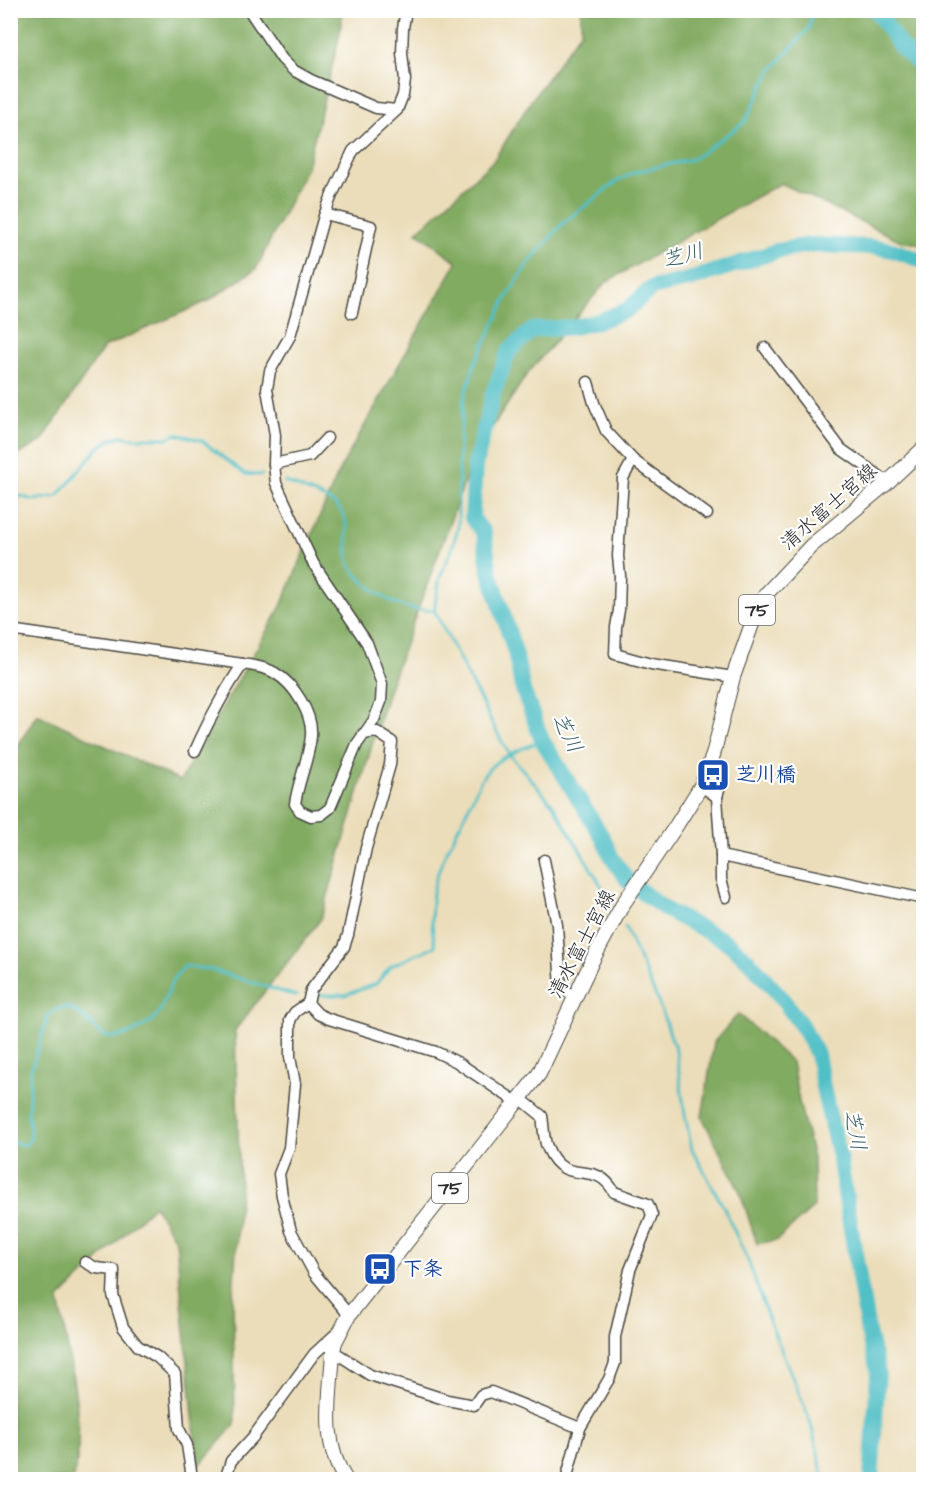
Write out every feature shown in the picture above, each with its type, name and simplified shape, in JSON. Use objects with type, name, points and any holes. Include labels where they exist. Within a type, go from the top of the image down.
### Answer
[{"type":"main road","name":"清水富士宮線","points":[[346,1479],[334,1459],[329,1440],[333,1351],[341,1329],[349,1315],[539,1074],[593,958],[623,904],[700,786],[713,755],[733,677],[757,610],[766,594],[811,546],[888,482],[924,448]]},
{"type":"street","points":[[249,10],[282,59],[293,70],[310,80],[376,108],[397,110]]},
{"type":"street","points":[[10,630],[243,664],[273,671],[284,680],[306,710],[311,724],[311,737],[295,804],[300,811],[311,816],[321,815],[330,808],[363,734],[374,720],[381,702],[382,684],[368,643],[313,563],[276,483],[273,464],[275,435],[267,389],[270,371],[290,336],[325,214],[353,151],[397,110],[403,95],[405,81],[402,53],[406,10]]},
{"type":"street","points":[[325,214],[371,226],[352,313]]},
{"type":"street","points":[[765,348],[841,450],[888,482]]},
{"type":"street","points":[[588,382],[606,431],[633,460],[708,514]]},
{"type":"street","points":[[273,464],[310,456],[327,438]]},
{"type":"street","points":[[633,460],[623,478],[618,556],[619,610],[615,654],[651,664],[733,677]]},
{"type":"street","points":[[195,751],[219,702],[243,664]]},
{"type":"street","points":[[349,1315],[314,1273],[291,1231],[279,1174],[289,1148],[295,1084],[290,1057],[290,1020],[295,1012],[308,1003],[311,990],[344,947],[366,848],[390,765],[392,742],[377,732],[363,734]]},
{"type":"street","points":[[718,771],[721,879],[726,897]]},
{"type":"street","points":[[700,786],[717,797]]},
{"type":"street","points":[[721,856],[924,899]]},
{"type":"street","points":[[544,860],[557,925],[561,987],[575,996]]},
{"type":"street","points":[[308,1003],[318,1014],[329,1019],[446,1057],[542,1116],[547,1147],[559,1167],[568,1171],[597,1176],[608,1181],[614,1192],[648,1204],[652,1215],[630,1270],[615,1337],[615,1363],[609,1379],[580,1428],[566,1479]]},
{"type":"street","points":[[85,1262],[96,1268],[114,1270],[113,1294],[123,1327],[138,1346],[157,1358],[175,1374],[178,1388],[179,1429],[187,1444],[189,1479]]},
{"type":"street","points":[[225,1479],[231,1461],[253,1437],[314,1354],[341,1329]]},
{"type":"street","points":[[333,1351],[370,1375],[447,1400],[474,1405],[481,1395],[491,1392],[580,1428]]},
{"type":"green space","points":[[11,11],[343,11],[339,38],[307,167],[256,269],[208,301],[104,347],[42,441],[11,459]]},
{"type":"green space","points":[[581,11],[923,11],[923,244],[903,242],[781,183],[606,282],[527,374],[475,454],[388,691],[321,919],[235,1030],[240,1190],[233,1295],[235,1424],[198,1467],[176,1241],[154,1205],[59,1299],[75,1390],[77,1415],[77,1460],[73,1479],[11,1480],[10,759],[37,714],[180,781],[281,606],[341,467],[457,262],[417,232],[494,160],[531,101],[581,31]]},
{"type":"green space","points":[[738,1014],[792,1062],[813,1158],[814,1207],[777,1240],[757,1244],[740,1192],[702,1117],[714,1042]]},
{"type":"waterway","points":[[611,902],[553,805],[510,755],[434,610],[440,577],[458,528],[459,447],[464,398],[475,363],[506,299],[527,265],[562,224],[616,182],[635,172],[693,159],[745,122],[770,72],[809,28],[812,10]]},
{"type":"waterway","name":"芝川","points":[[876,10],[900,46],[924,69]]},
{"type":"waterway","name":"芝川","points":[[871,1480],[878,1372],[868,1332],[839,1156],[817,1054],[801,1025],[781,997],[748,960],[727,942],[666,910],[628,881],[612,858],[603,838],[542,740],[523,690],[515,652],[489,569],[484,533],[472,518],[475,466],[493,394],[509,351],[532,330],[574,327],[599,321],[627,310],[652,288],[692,279],[777,251],[808,245],[876,247],[924,261]]},
{"type":"waterway","points":[[10,493],[34,500],[58,496],[98,448],[121,436],[167,438],[176,434],[201,440],[245,474],[262,475]]},
{"type":"waterway","points":[[285,482],[326,499],[341,511],[346,525],[349,563],[357,575],[371,588],[405,607],[434,610]]},
{"type":"waterway","points":[[321,995],[345,995],[376,984],[391,966],[435,946],[432,905],[438,874],[480,782],[495,763],[542,740]]},
{"type":"waterway","points":[[625,927],[658,1001],[676,1051],[692,1149],[724,1208],[749,1263],[767,1315],[810,1420],[824,1480]]},
{"type":"waterway","points":[[10,1142],[26,1145],[31,1138],[28,1113],[31,1070],[48,1016],[56,1009],[64,1007],[72,1009],[105,1036],[124,1035],[155,1018],[173,980],[185,966],[212,970],[296,996]]},
{"type":"place","name":"芝川橋","points":[[713,775]]},
{"type":"place","name":"下条","points":[[380,1269]]}]
